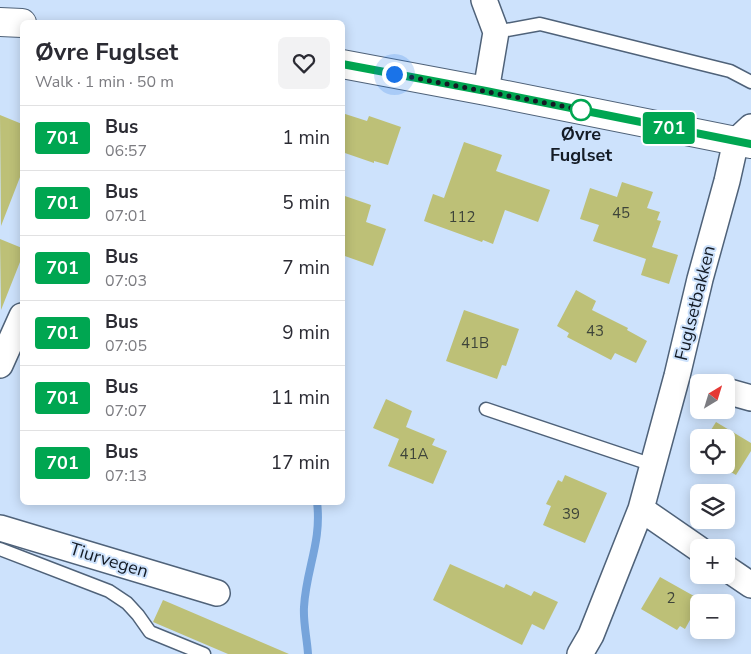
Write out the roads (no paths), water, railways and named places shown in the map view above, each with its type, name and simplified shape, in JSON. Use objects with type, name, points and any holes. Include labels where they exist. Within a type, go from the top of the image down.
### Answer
[{"type":"main road","points":[[0,22],[20,23]]},
{"type":"main road","points":[[345,65],[746,137]]},
{"type":"street","points":[[484,0],[496,32],[486,91]]},
{"type":"street","name":"Fuglsetbakken","points":[[580,654],[591,634],[641,509],[653,465],[688,379],[700,279],[727,181],[746,137]]},
{"type":"street","points":[[0,365],[20,320]]},
{"type":"street","points":[[735,394],[751,398]]},
{"type":"street","points":[[641,509],[690,543]]},
{"type":"street","name":"Tiurvegen","points":[[0,528],[217,592]]},
{"type":"street","points":[[735,574],[751,585]]},
{"type":"lane","points":[[496,32],[540,24],[730,71],[751,82]]},
{"type":"lane","points":[[486,409],[653,465]]},
{"type":"lane","points":[[0,549],[109,591],[127,603],[138,614],[150,632],[204,654]]},
{"type":"waterway","points":[[308,654],[304,607],[305,593],[316,543],[317,505]]},
{"type":"place","name":"Øvre Fuglset","points":[[581,110]]}]
